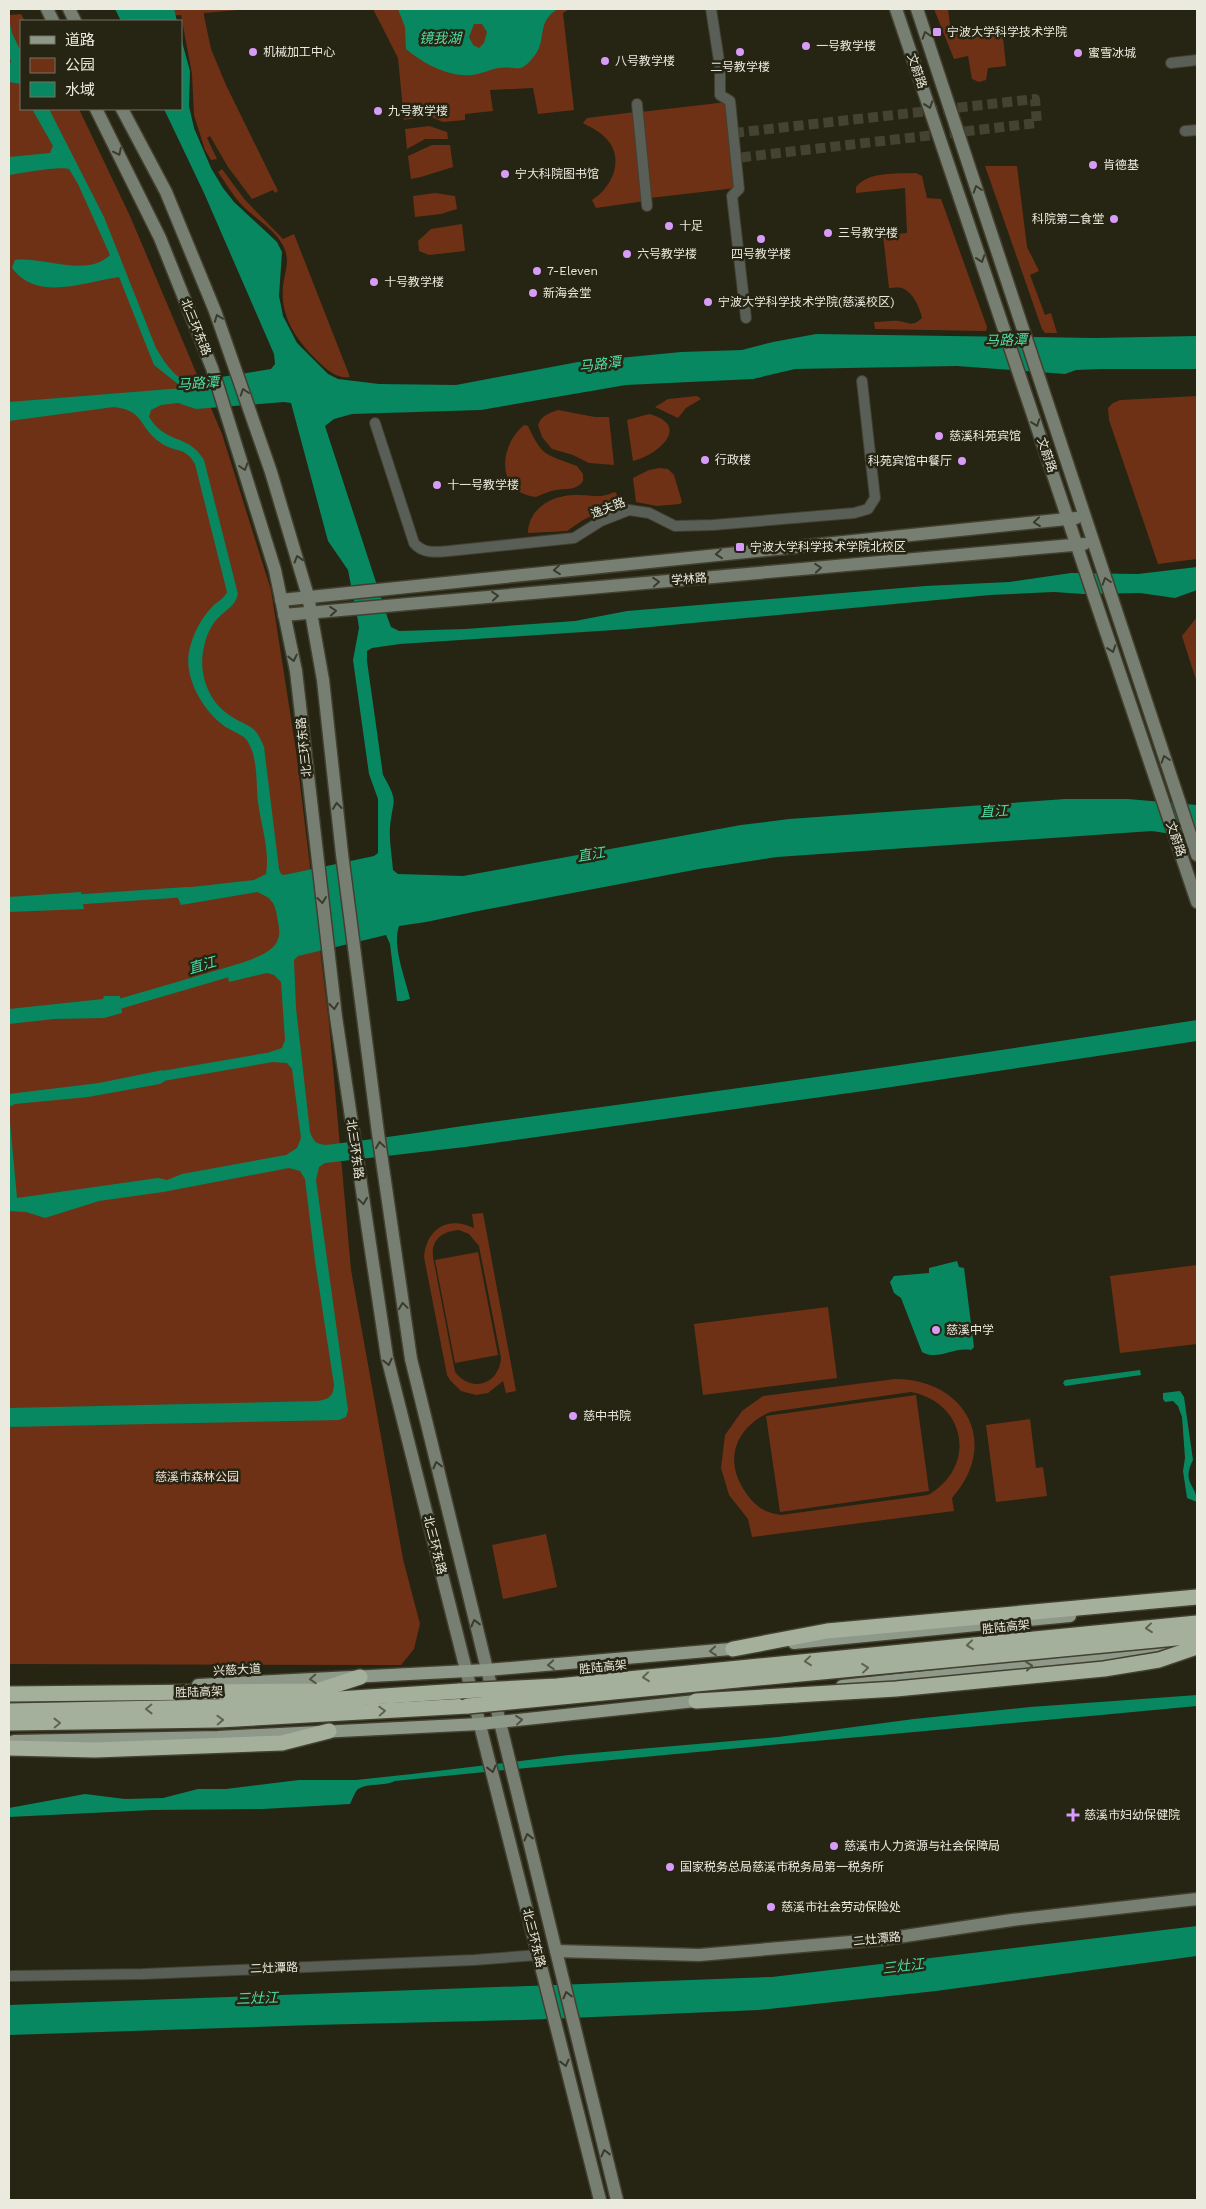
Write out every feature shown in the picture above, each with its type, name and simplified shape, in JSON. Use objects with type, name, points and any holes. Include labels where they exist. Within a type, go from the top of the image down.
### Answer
[{"type":"highway","points":[[733,1649],[827,1632],[1197,1597]]},
{"type":"highway","name":"胜陆高架","points":[[9,1711],[218,1707],[478,1689],[557,1686],[1197,1623]]},
{"type":"highway","points":[[9,1724],[218,1720],[468,1706],[1197,1636]]},
{"type":"highway","points":[[696,1701],[896,1688],[1104,1669],[1159,1660],[1197,1647]]},
{"type":"highway","points":[[9,1694],[317,1691],[360,1677]]},
{"type":"highway","points":[[9,1748],[95,1750],[282,1744],[329,1731]]},
{"type":"main road","name":"文蔚路","points":[[896,9],[1197,902]]},
{"type":"main road","name":"文蔚路","points":[[917,9],[1196,851]]},
{"type":"main road","name":"北三环东路","points":[[96,110],[160,238],[212,368],[264,529],[296,671],[336,1017],[386,1357],[600,2200]]},
{"type":"main road","name":"北三环东路","points":[[123,110],[166,192],[235,364],[274,481],[308,596],[323,680],[342,854],[378,1133],[411,1359],[617,2200]]},
{"type":"main road","name":"学林路","points":[[281,600],[1085,516]]},
{"type":"main road","name":"学林路","points":[[284,616],[1094,544]]},
{"type":"main road","name":"兴慈大道","points":[[9,1688],[94,1691],[487,1670],[733,1649],[1197,1604]]},
{"type":"main road","points":[[9,1741],[218,1737],[480,1724],[1197,1647]]},
{"type":"main road","name":"二灶潭路","points":[[556,1952],[700,1955],[885,1939],[1012,1920],[1197,1899]]},
{"type":"street","points":[[711,9],[720,67],[720,95],[730,100],[739,189],[732,196],[746,318]]},
{"type":"street","points":[[1171,63],[1197,60]]},
{"type":"street","points":[[637,104],[647,206]]},
{"type":"street","points":[[1185,131],[1197,130]]},
{"type":"street","name":"逸夫路","points":[[375,423],[414,543],[418,548],[430,552],[574,538],[601,522],[628,510],[649,513],[675,526],[713,526],[854,513],[868,509],[875,498],[862,381]]},
{"type":"street","name":"二灶潭路","points":[[9,1976],[144,1974],[474,1960],[538,1955]]},
{"type":"green space","points":[[120,9],[250,9],[204,13],[204,16],[211,49],[226,85],[278,191],[275,193],[273,190],[252,199],[228,167],[210,136],[207,138],[217,159],[211,160],[205,150],[194,115],[192,74],[181,15],[126,19]]},
{"type":"green space","points":[[373,9],[569,9],[563,13],[574,110],[538,114],[533,88],[490,90],[493,111],[465,114],[465,120],[443,122],[429,116],[404,120],[398,58]]},
{"type":"green space","points":[[934,9],[948,9],[951,34],[1002,28],[1006,66],[988,68],[986,80],[979,82],[972,79],[968,56],[954,59]]},
{"type":"green space","name":"慈溪市森林公园","points":[[21,14],[24,20],[20,20],[20,110],[79,110],[130,216],[222,434],[271,590],[296,751],[329,1023],[351,1270],[403,1559],[420,1624],[414,1649],[401,1665],[9,1664],[9,15]]},
{"type":"green space","points":[[727,102],[736,188],[650,198],[641,112]]},
{"type":"green space","points":[[635,112],[645,201],[596,208],[592,200],[610,182],[615,166],[615,158],[607,139],[583,123],[587,118]]},
{"type":"green space","points":[[429,126],[447,132],[448,139],[425,139],[407,149],[405,129]]},
{"type":"green space","points":[[432,145],[450,145],[453,167],[411,179],[408,156]]},
{"type":"green space","points":[[985,166],[1017,166],[1027,247],[1039,271],[1030,275],[1045,315],[1051,313],[1057,333],[1045,333],[1042,329]]},
{"type":"green space","points":[[222,169],[245,200],[283,239],[294,234],[350,377],[337,376],[326,369],[298,339],[288,320],[283,299],[287,264],[282,243],[277,236],[237,199],[218,172]]},
{"type":"green space","points":[[916,173],[922,176],[927,198],[941,199],[987,327],[986,331],[875,329],[874,322],[896,321],[913,323],[922,318],[918,305],[906,290],[902,288],[889,288],[883,235],[907,233],[905,188],[856,193],[856,187],[861,182],[875,176]]},
{"type":"green space","points":[[435,193],[455,196],[457,209],[441,214],[415,217],[413,196]]},
{"type":"green space","points":[[462,224],[465,251],[429,255],[419,251],[418,241],[431,229]]},
{"type":"green space","points":[[697,396],[701,399],[686,408],[678,418],[655,407],[668,399]]},
{"type":"green space","points":[[1197,396],[1197,559],[1158,564],[1109,420],[1108,408],[1120,400]]},
{"type":"green space","points":[[558,410],[595,417],[609,417],[614,465],[589,463],[573,455],[552,449],[542,437],[538,425],[543,417]]},
{"type":"green space","points":[[649,414],[662,419],[668,425],[669,432],[666,439],[652,453],[633,461],[627,420]]},
{"type":"green space","points":[[524,425],[528,426],[542,450],[552,457],[577,466],[583,474],[583,481],[580,484],[574,488],[554,490],[536,497],[523,494],[514,487],[508,478],[505,468],[506,456],[515,434]]},
{"type":"green space","points":[[668,469],[674,475],[682,502],[680,504],[657,506],[636,502],[633,478],[649,470]]},
{"type":"green space","points":[[615,492],[618,496],[618,502],[583,520],[567,531],[528,533],[532,516],[551,500],[568,495],[600,496]]},
{"type":"green space","points":[[1197,617],[1197,683],[1182,636]]},
{"type":"green space","points":[[483,1213],[516,1391],[506,1393],[503,1381],[488,1393],[476,1395],[461,1391],[447,1375],[424,1257],[426,1247],[435,1231],[448,1224],[456,1223],[474,1228],[472,1214]],"holes":[[[459,1230],[469,1234],[479,1246],[501,1358],[495,1375],[490,1380],[476,1384],[461,1379],[455,1372],[433,1257],[434,1245],[443,1234]]]},
{"type":"green space","points":[[478,1252],[498,1355],[455,1363],[435,1260]]},
{"type":"green space","points":[[1197,1265],[1197,1344],[1120,1353],[1110,1276]]},
{"type":"green space","points":[[828,1307],[837,1378],[703,1395],[694,1324]]},
{"type":"green space","points":[[895,1379],[920,1382],[940,1390],[957,1402],[968,1418],[974,1436],[974,1456],[966,1477],[952,1498],[954,1511],[752,1537],[748,1519],[729,1495],[721,1468],[725,1435],[742,1411],[763,1396]],"holes":[[[911,1392],[930,1398],[944,1409],[954,1422],[959,1437],[959,1453],[954,1469],[944,1483],[928,1495],[781,1515],[768,1512],[752,1501],[739,1481],[734,1458],[736,1446],[748,1427],[770,1412]]]},
{"type":"green space","points":[[916,1395],[929,1491],[780,1512],[766,1416]]},
{"type":"green space","points":[[1030,1419],[1036,1468],[1043,1467],[1047,1496],[996,1502],[986,1425]]},
{"type":"green space","points":[[546,1534],[557,1587],[503,1599],[492,1545]]},
{"type":"water","points":[[115,9],[174,9],[177,20],[120,20]]},
{"type":"water","name":"镜我湖","points":[[398,9],[558,9],[551,14],[544,25],[539,49],[522,68],[505,67],[472,75],[445,72],[413,55],[406,49],[405,27]],"holes":[[[474,24],[482,24],[487,32],[484,43],[479,48],[473,45],[469,37]]]},
{"type":"water","points":[[9,20],[12,33],[20,50],[20,84],[9,82],[9,65],[11,62],[9,55]]},
{"type":"water","name":"马路潭","points":[[182,42],[190,71],[189,106],[194,128],[211,168],[234,202],[277,242],[282,252],[279,296],[283,316],[297,343],[328,374],[338,379],[379,384],[456,385],[578,362],[681,352],[742,350],[816,334],[1095,338],[1197,336],[1197,369],[1101,369],[1076,370],[1065,374],[957,366],[795,369],[753,379],[626,385],[481,410],[352,414],[334,419],[325,426],[388,619],[391,627],[399,631],[465,629],[575,621],[627,611],[925,586],[1009,582],[1071,573],[1138,574],[1197,567],[1197,590],[1175,598],[1140,593],[1083,594],[1054,592],[990,595],[629,629],[400,644],[372,648],[367,651],[367,661],[383,775],[394,801],[390,827],[390,843],[393,870],[398,874],[463,876],[741,825],[789,819],[1065,799],[1128,799],[1197,805],[1197,838],[1152,831],[777,857],[699,869],[399,926],[397,934],[398,953],[410,999],[403,1001],[397,1001],[390,944],[386,935],[298,956],[294,960],[296,1008],[310,1132],[316,1142],[326,1145],[371,1139],[852,1072],[1197,1020],[1197,1041],[878,1089],[465,1147],[325,1163],[319,1167],[316,1180],[348,1410],[346,1417],[339,1420],[9,1427],[9,1408],[318,1401],[330,1397],[333,1392],[334,1385],[315,1261],[305,1179],[300,1171],[289,1168],[163,1192],[99,1201],[45,1218],[26,1212],[9,1211],[9,1111],[17,1198],[158,1178],[167,1180],[182,1174],[286,1155],[297,1148],[301,1138],[292,1069],[287,1063],[272,1062],[270,1052],[282,1048],[285,1040],[281,982],[274,975],[267,973],[229,982],[226,968],[256,958],[275,945],[279,936],[279,930],[273,904],[269,898],[257,892],[181,905],[174,889],[254,880],[266,874],[267,865],[266,847],[258,802],[255,763],[251,748],[246,739],[223,725],[209,711],[197,693],[189,672],[189,652],[197,628],[207,613],[227,592],[195,464],[184,452],[166,446],[154,438],[137,416],[124,409],[114,407],[9,421],[9,402],[183,388],[154,365],[119,277],[62,287],[48,287],[34,284],[22,278],[12,268],[15,260],[77,266],[100,262],[110,255],[78,184],[69,169],[49,169],[9,175],[9,157],[50,153],[53,146],[33,110],[50,110],[104,217],[156,348],[174,372],[183,380],[189,382],[271,369],[275,364],[274,354],[204,193],[164,110],[182,110]],"holes":[[[178,403],[196,409],[291,403],[328,541],[348,570],[358,621],[359,628],[353,660],[369,774],[378,799],[378,853],[374,856],[284,875],[281,874],[279,869],[264,747],[254,729],[221,709],[210,693],[203,675],[202,656],[212,625],[235,602],[238,594],[204,460],[191,446],[170,436],[156,426],[149,417],[151,410],[161,405]]]},
{"type":"water","points":[[81,892],[84,909],[9,912],[9,897]]},
{"type":"water","points":[[104,996],[120,996],[122,1013],[104,1018],[54,1019],[9,1024],[9,1009],[103,999]]},
{"type":"water","points":[[163,1070],[165,1081],[160,1084],[88,1097],[15,1104],[9,1107],[9,1094],[99,1083]]},
{"type":"water","points":[[957,1261],[959,1267],[964,1268],[974,1347],[971,1350],[958,1350],[940,1355],[922,1352],[901,1298],[894,1293],[890,1282],[894,1276],[929,1273],[929,1268]]},
{"type":"water","points":[[1140,1370],[1141,1375],[1065,1386],[1063,1383],[1065,1380]]},
{"type":"water","points":[[1180,1391],[1184,1397],[1193,1460],[1189,1479],[1195,1491],[1197,1502],[1187,1498],[1183,1471],[1185,1458],[1182,1417],[1178,1406],[1173,1401],[1165,1402],[1163,1399],[1163,1393]]},
{"type":"water","points":[[1197,1695],[1197,1706],[395,1781],[358,1789],[350,1804],[263,1809],[152,1810],[9,1817],[9,1808],[85,1794],[125,1799],[163,1798],[198,1789],[226,1789],[299,1780],[356,1780],[569,1755],[778,1737],[914,1719],[1030,1707]]},
{"type":"water","name":"三灶江","points":[[1197,1926],[1197,1956],[936,1991],[759,2010],[523,2020],[9,2035],[9,2005],[772,1977]]},
{"type":"waterway","points":[[70,900],[187,892]]},
{"type":"waterway","name":"直江","points":[[109,1007],[239,969]]},
{"type":"waterway","points":[[151,1078],[284,1055]]},
{"type":"tunnel","points":[[734,133],[1035,99],[1037,123],[736,158]]},
{"type":"place","name":"宁波大学科学技术学院","points":[[937,32]]},
{"type":"place","name":"一号教学楼","points":[[806,46]]},
{"type":"place","name":"机械加工中心","points":[[253,52]]},
{"type":"place","name":"二号教学楼","points":[[740,52]]},
{"type":"place","name":"蜜雪冰城","points":[[1078,53]]},
{"type":"place","name":"八号教学楼","points":[[605,61]]},
{"type":"place","name":"九号教学楼","points":[[378,111]]},
{"type":"place","name":"肯德基","points":[[1093,165]]},
{"type":"place","name":"宁大科院图书馆","points":[[505,174]]},
{"type":"place","name":"科院第二食堂","points":[[1114,219]]},
{"type":"place","name":"十足","points":[[669,226]]},
{"type":"place","name":"三号教学楼","points":[[828,233]]},
{"type":"place","name":"四号教学楼","points":[[761,239]]},
{"type":"place","name":"六号教学楼","points":[[627,254]]},
{"type":"place","name":"7-Eleven","points":[[537,271]]},
{"type":"place","name":"十号教学楼","points":[[374,282]]},
{"type":"place","name":"新海会堂","points":[[533,293]]},
{"type":"place","name":"宁波大学科学技术学院(慈溪校区)","points":[[708,302]]},
{"type":"place","name":"慈溪科苑宾馆","points":[[939,436]]},
{"type":"place","name":"行政楼","points":[[705,460]]},
{"type":"place","name":"科苑宾馆中餐厅","points":[[962,461]]},
{"type":"place","name":"十一号教学楼","points":[[437,485]]},
{"type":"place","name":"宁波大学科学技术学院北校区","points":[[740,547]]},
{"type":"place","name":"慈溪中学","points":[[936,1330]]},
{"type":"place","name":"慈中书院","points":[[573,1416]]},
{"type":"place","name":"慈溪市妇幼保健院","points":[[1073,1815]]},
{"type":"place","name":"慈溪市人力资源与社会保障局","points":[[834,1846]]},
{"type":"place","name":"国家税务总局慈溪市税务局第一税务所","points":[[670,1867]]},
{"type":"place","name":"慈溪市社会劳动保险处","points":[[771,1907]]}]
